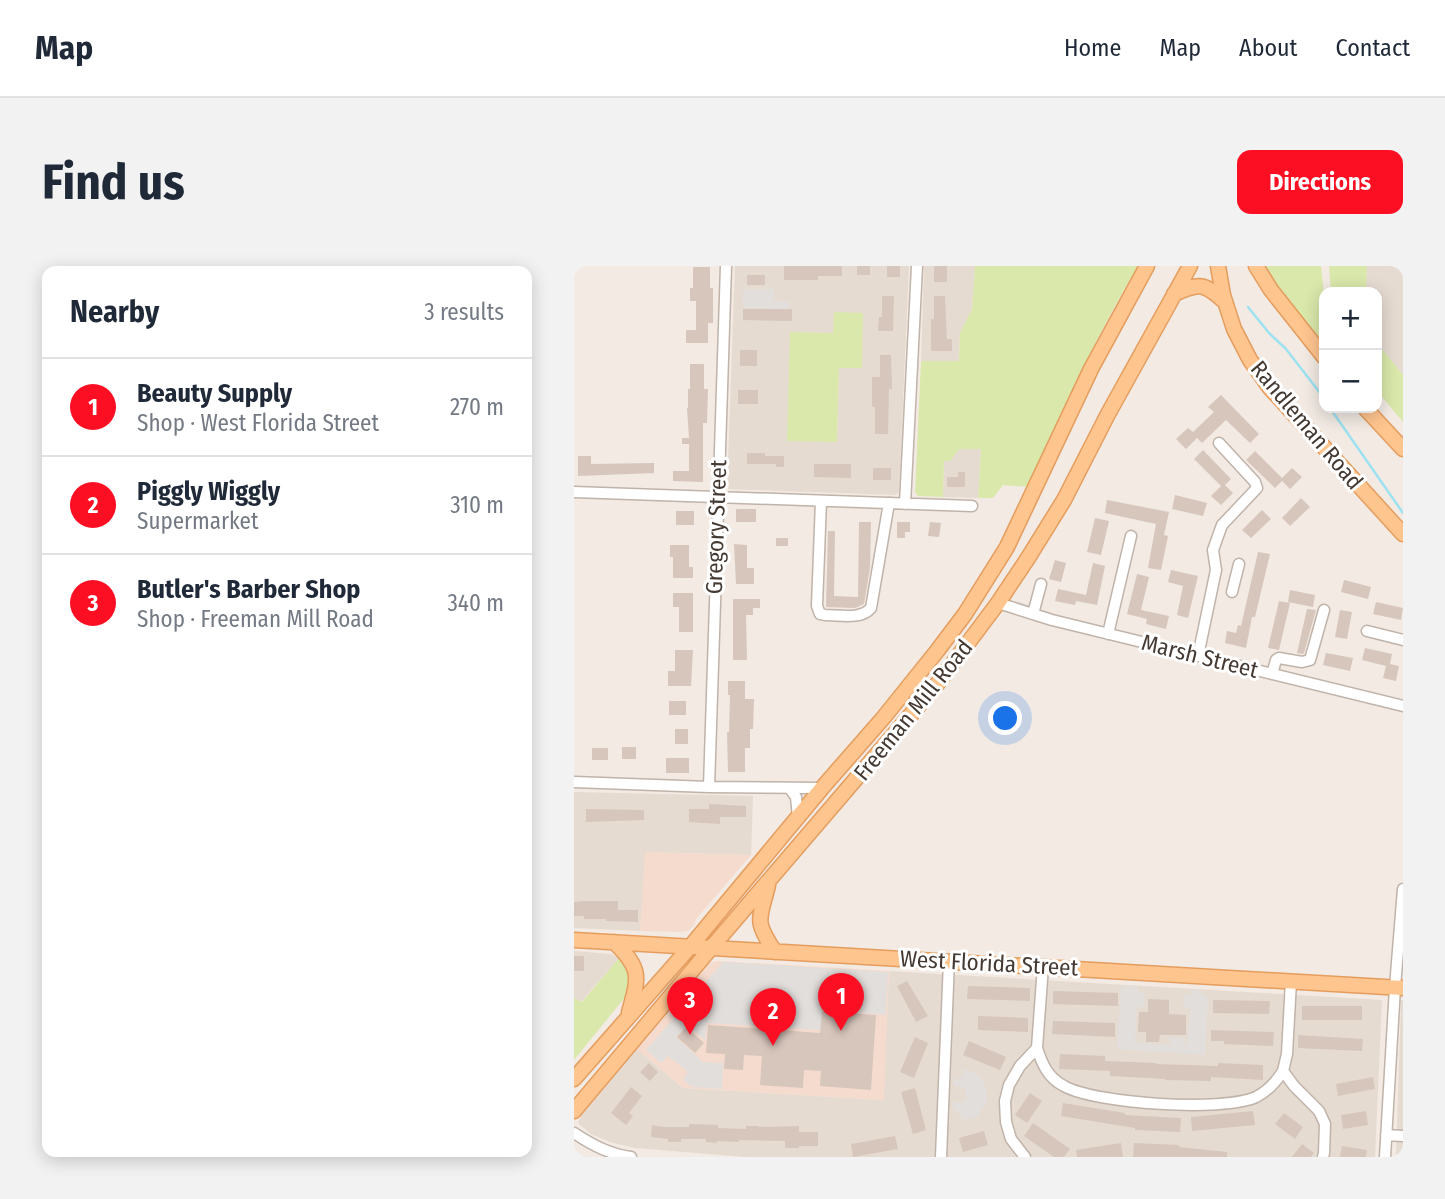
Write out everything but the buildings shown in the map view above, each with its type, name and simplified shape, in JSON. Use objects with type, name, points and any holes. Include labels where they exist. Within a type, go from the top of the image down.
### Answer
[{"type":"main road","name":"Freeman Mill Road","points":[[574,1079],[690,947],[884,717],[965,614],[1007,547],[1091,369],[1147,266]]},
{"type":"main road","name":"Freeman Mill Road","points":[[574,1111],[938,683],[998,603],[1064,500],[1190,266]]},
{"type":"main road","name":"Randleman Road","points":[[1217,266],[1234,329],[1250,360],[1270,388],[1403,534]]},
{"type":"main road","points":[[1256,266],[1271,290],[1319,350]]},
{"type":"main road","points":[[1174,294],[1198,285],[1206,286],[1225,302]]},
{"type":"main road","points":[[1371,413],[1403,449]]},
{"type":"main road","points":[[769,880],[760,922],[763,934],[775,952]]},
{"type":"main road","name":"West Florida Street","points":[[574,940],[1399,987]]},
{"type":"main road","points":[[614,942],[635,968],[637,980],[628,1016]]},
{"type":"street","name":"Gregory Street","points":[[709,787],[726,266]]},
{"type":"street","points":[[905,504],[916,266]]},
{"type":"street","points":[[1198,656],[1215,572],[1213,550],[1222,525],[1257,488],[1255,482],[1219,443]]},
{"type":"street","points":[[574,492],[972,506]]},
{"type":"street","points":[[821,500],[817,606],[820,614],[825,615],[861,615],[871,608],[889,503]]},
{"type":"street","points":[[1108,634],[1131,536]]},
{"type":"street","points":[[1232,592],[1239,564]]},
{"type":"street","points":[[1215,572],[1236,579]]},
{"type":"street","points":[[1034,614],[1041,584]]},
{"type":"street","name":"Marsh Street","points":[[998,603],[1108,634],[1403,706]]},
{"type":"street","points":[[1272,674],[1279,658],[1302,662],[1310,660],[1324,610]]},
{"type":"street","points":[[1367,631],[1403,640]]},
{"type":"street","points":[[574,782],[822,788]]},
{"type":"street","points":[[789,788],[796,797],[798,817]]},
{"type":"street","points":[[1385,1157],[1399,987],[1403,888]]},
{"type":"street","points":[[941,1157],[949,961]]},
{"type":"street","points":[[1043,966],[1037,1048],[1043,1066],[1052,1078],[1066,1087],[1091,1096],[1186,1105],[1254,1098],[1268,1090],[1283,1071],[1287,1054],[1291,981]]},
{"type":"street","points":[[1025,1157],[1011,1139],[1006,1122],[1005,1101],[1009,1085],[1020,1066],[1037,1048]]},
{"type":"street","points":[[1283,1071],[1319,1111],[1325,1124],[1323,1157]]},
{"type":"street","points":[[574,1133],[607,1152],[631,1157]]},
{"type":"street","points":[[1386,1135],[1403,1136]]},
{"type":"shaded area","points":[[735,266],[909,266],[899,492],[895,495],[727,489]],"holes":[[[790,332],[833,333],[839,367],[837,442]]]},
{"type":"shaded area","points":[[924,266],[975,266],[972,309],[960,333],[959,361],[921,361]]},
{"type":"shaded area","points":[[1367,266],[1403,266],[1403,375],[1382,349],[1382,287],[1366,287]]},
{"type":"shaded area","points":[[743,289],[774,289],[774,301],[789,302],[789,309],[743,308]]},
{"type":"shaded area","points":[[958,449],[981,449],[978,498],[943,497],[944,461],[950,461]]},
{"type":"shaded area","points":[[574,792],[753,796],[751,855],[646,852],[640,931],[574,928]]},
{"type":"shaded area","points":[[645,852],[751,855],[688,931],[640,931]]},
{"type":"shaded area","points":[[574,951],[611,954],[619,958],[581,1002],[574,998]]},
{"type":"shaded area","points":[[717,961],[889,971],[884,1100],[683,1088],[637,1049],[710,963]]},
{"type":"shaded area","points":[[723,962],[888,972],[886,1015],[823,1010],[821,1030],[707,1023],[705,1040],[687,1025],[676,1037],[703,1062],[723,1063],[722,1089],[692,1087],[683,1080],[688,1072],[668,1056],[661,1063],[646,1050]]},
{"type":"shaded area","points":[[889,971],[1382,1000],[1375,1157],[746,1157],[635,1148],[591,1134],[578,1123],[637,1049],[683,1088],[883,1100]]},
{"type":"shaded area","points":[[1121,986],[1138,987],[1138,992],[1145,994],[1144,1007],[1137,1007],[1135,1040],[1139,1043],[1168,1045],[1170,1037],[1185,1038],[1187,1046],[1191,1010],[1183,1008],[1184,995],[1191,995],[1192,990],[1201,991],[1202,995],[1208,996],[1205,1055],[1117,1049]]},
{"type":"shaded area","points":[[1401,1000],[1403,1157],[1396,1157]]},
{"type":"shaded area","points":[[964,1069],[978,1075],[986,1087],[987,1100],[980,1113],[973,1118],[962,1120],[960,1112],[953,1110],[953,1103],[965,1102],[966,1090],[954,1086],[954,1079],[962,1078]]},
{"type":"green space","points":[[975,266],[1138,266],[1093,347],[1028,487],[1003,485],[993,498],[978,498],[981,449],[959,449],[950,461],[944,461],[943,497],[918,496],[915,492],[921,361],[959,361],[960,333],[972,309]]},
{"type":"green space","points":[[1264,266],[1321,266],[1323,287],[1319,287],[1319,339]]},
{"type":"green space","points":[[1329,266],[1367,266],[1366,287],[1331,287]]},
{"type":"green space","points":[[834,312],[863,313],[862,368],[839,368],[837,442],[787,441],[790,332],[833,333]]},
{"type":"green space","points":[[1382,349],[1403,375],[1403,422],[1382,397]]},
{"type":"green space","points":[[619,958],[629,976],[626,996],[574,1060],[574,998],[582,1002]]},
{"type":"waterway","points":[[1248,307],[1319,392]]},
{"type":"waterway","points":[[1333,413],[1403,513]]},
{"type":"place","name":"Beauty Supply","points":[[841,1031]]},
{"type":"place","name":"Butler's Barber Shop","points":[[690,1035]]},
{"type":"place","name":"Piggly Wiggly","points":[[773,1046]]}]
